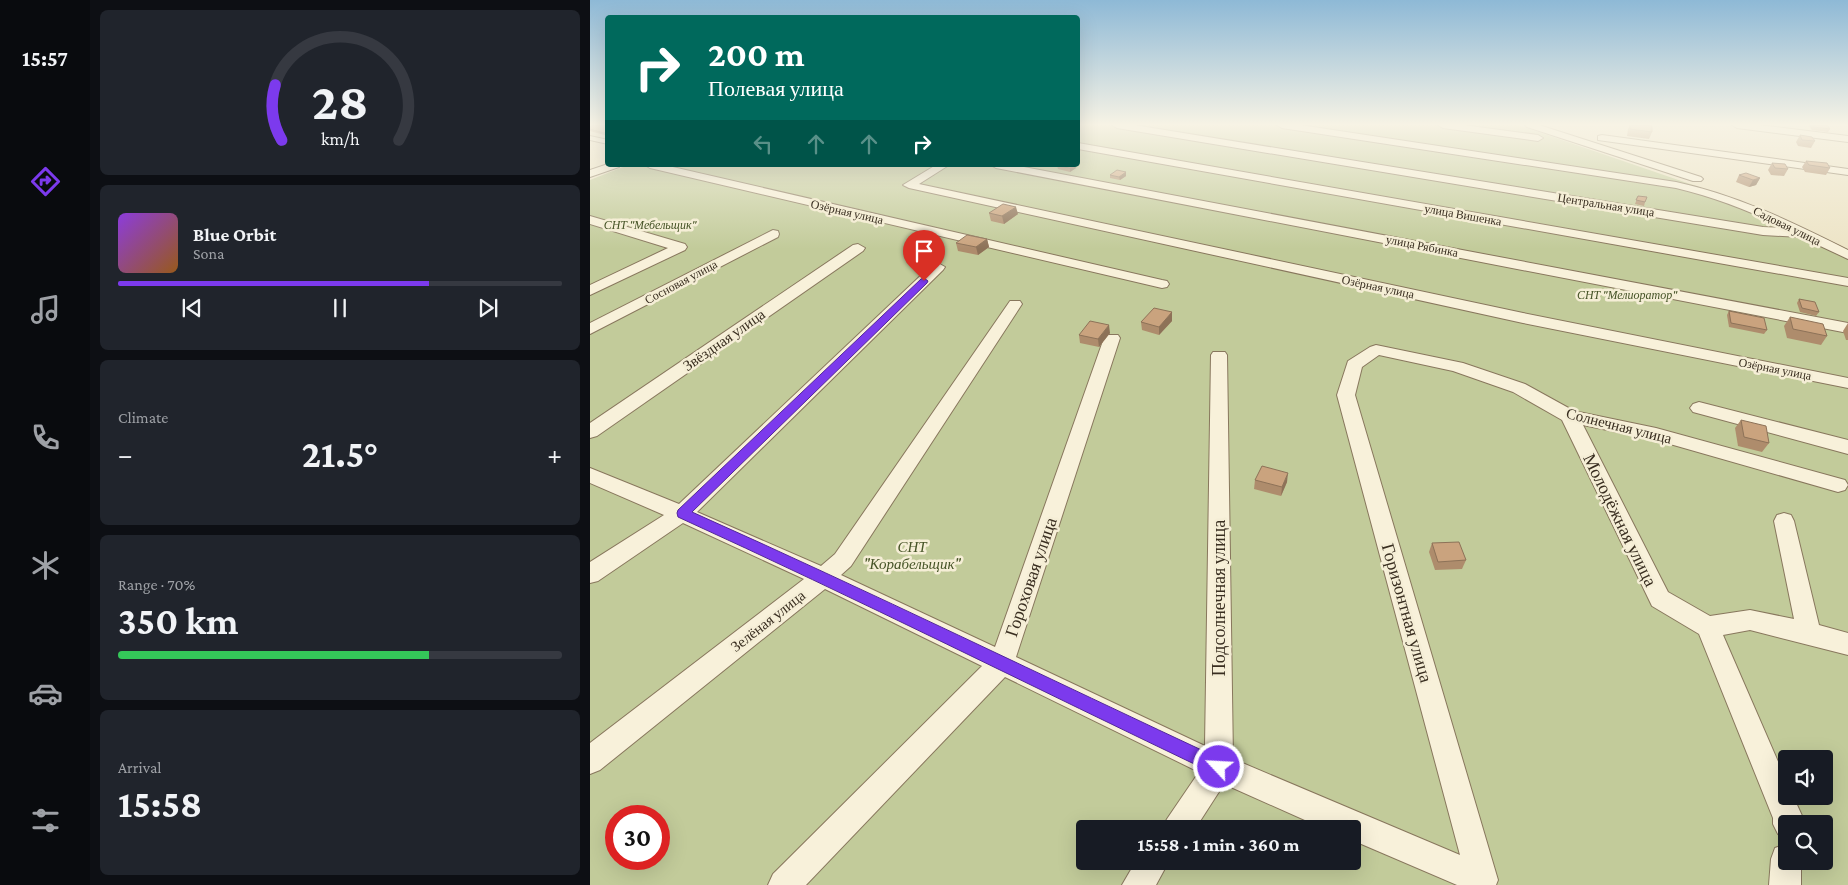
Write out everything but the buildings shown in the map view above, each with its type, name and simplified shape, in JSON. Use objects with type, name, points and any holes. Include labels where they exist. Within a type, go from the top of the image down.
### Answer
[{"type":"street","name":"улица Вишенка","points":[[1193,166],[1848,282]]},
{"type":"street","name":"Центральная улица","points":[[1366,166],[1763,232],[1801,233]]},
{"type":"street","name":"Садовая улица","points":[[1553,166],[1704,191],[1768,215],[1848,255]]},
{"type":"street","points":[[1660,166],[1742,195],[1802,220],[1848,244]]},
{"type":"street","points":[[1807,166],[1848,172]]},
{"type":"street","points":[[590,174],[609,167]]},
{"type":"street","name":"Озёрная улица","points":[[659,167],[1162,284]]},
{"type":"street","name":"Озёрная улица","points":[[940,167],[909,185],[1523,318],[1848,383]]},
{"type":"street","name":"улица Рябинка","points":[[1006,167],[1848,328]]},
{"type":"street","points":[[590,220],[680,247],[590,291]]},
{"type":"street","points":[[597,233],[612,227]]},
{"type":"street","name":"Сосновая улица","points":[[590,329],[773,234]]},
{"type":"street","name":"Звёздная улица","points":[[590,432],[858,248]]},
{"type":"street","points":[[590,574],[683,513],[938,267]]},
{"type":"street","name":"Зелёная улица","points":[[590,760],[824,577],[842,560],[1015,304]]},
{"type":"street","name":"Гороховая улица","points":[[784,885],[1001,664],[1112,338]]},
{"type":"street","name":"Солнечная улица","points":[[1376,350],[1457,367],[1519,388],[1568,416],[1656,434],[1838,485]]},
{"type":"street","name":"Горизонтная улица","points":[[1376,350],[1354,365],[1346,395],[1481,882]]},
{"type":"street","name":"Подсолнечная улица","points":[[1219,355],[1219,767]]},
{"type":"street","points":[[1700,408],[1848,447]]},
{"type":"street","name":"Молодёжная улица","points":[[1568,416],[1660,599],[1708,627]]},
{"type":"street","points":[[590,476],[683,513],[824,577],[1001,664],[1219,767],[1481,882]]},
{"type":"street","points":[[1784,522],[1809,633]]},
{"type":"street","points":[[1787,815],[1708,627],[1750,620],[1848,644]]},
{"type":"street","points":[[1182,820],[1219,767]]},
{"type":"street","points":[[1138,885],[1148,870]]},
{"type":"street","points":[[1785,885],[1786,870]]},
{"type":"green space","name":"СНТ \"Корабельщик\"","points":[[1638,166],[1763,209],[1848,250],[1848,885],[590,885],[590,180],[623,167]]},
{"type":"route","points":[[924,281],[683,513],[824,577],[1001,664],[1219,767]]},
{"type":"park label","name":"СНТ \"Мебельщик\"","points":[[650,225]]},
{"type":"park label","name":"СНТ \"Мелиоратор\"","points":[[1627,295]]}]
